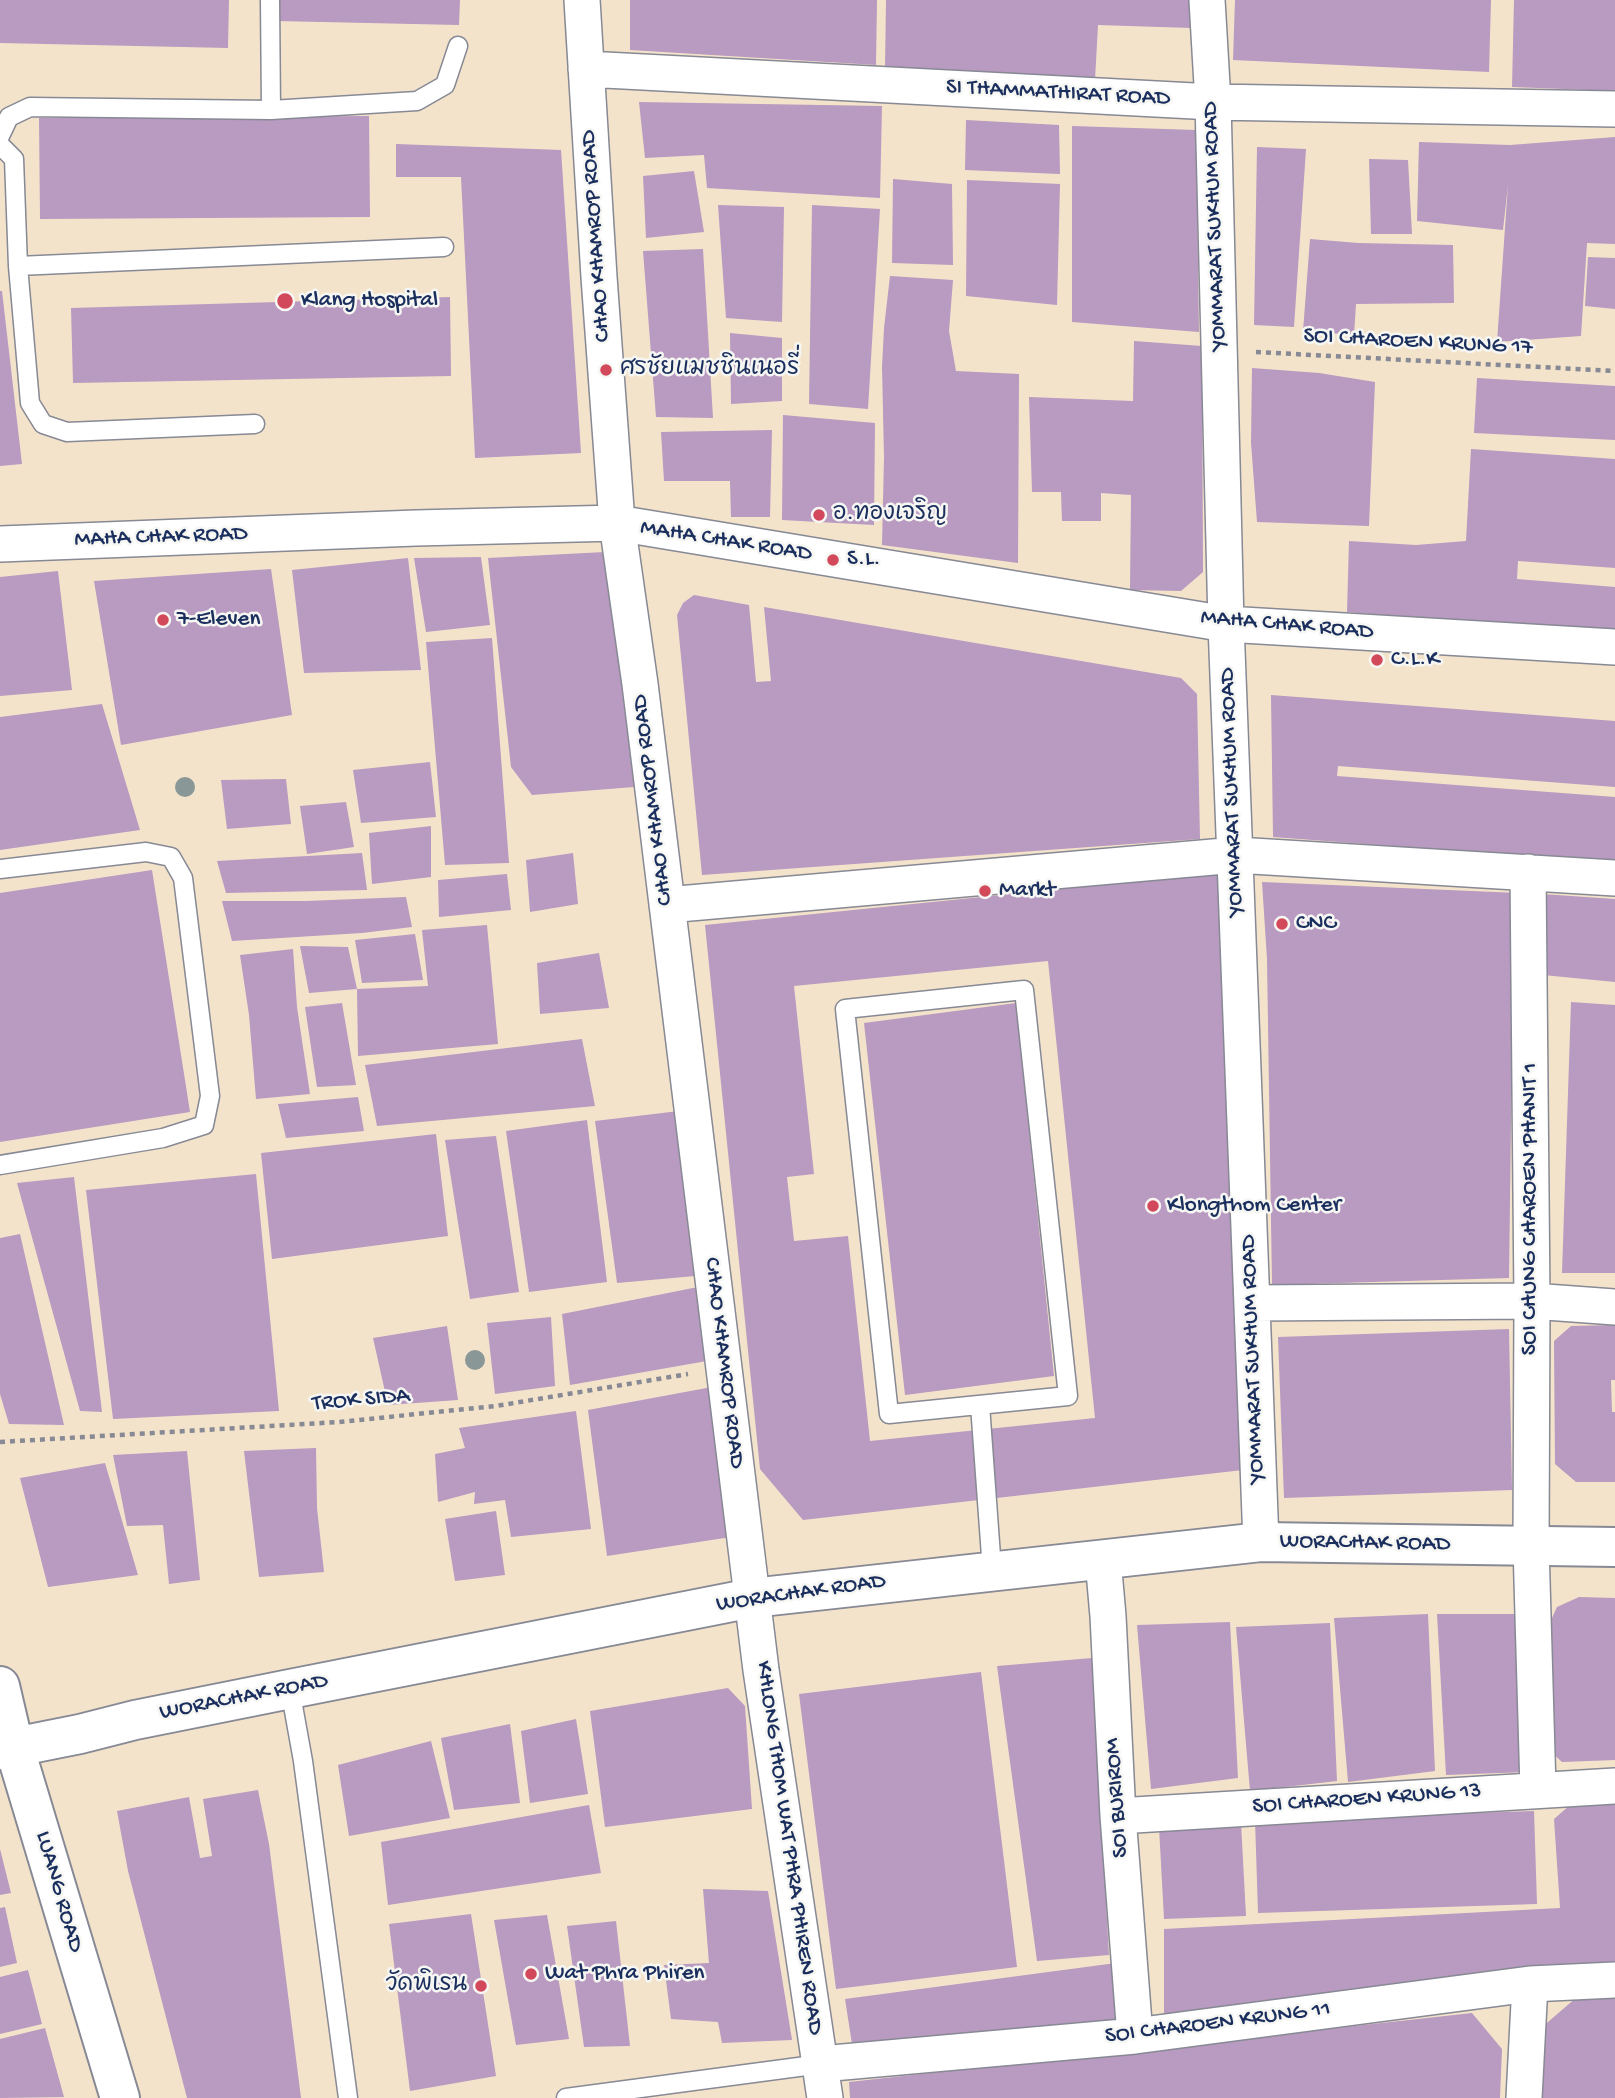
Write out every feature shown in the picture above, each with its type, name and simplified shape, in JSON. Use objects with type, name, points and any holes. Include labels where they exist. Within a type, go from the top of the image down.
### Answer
[{"type":"main road","name":"WORACHAK ROAD","points":[[7,1748],[135,1720],[752,1598],[1261,1542],[1615,1547]]},
{"type":"main road","name":"LUANG ROAD","points":[[0,1686],[7,1748],[120,2098]]},
{"type":"street","name":"CHAO KHAMROP ROAD","points":[[582,0],[598,276],[617,523],[640,684],[752,1598]]},
{"type":"street","name":"YOMMARAT SUKHUM ROAD","points":[[1207,0],[1213,102],[1226,624],[1261,1542]]},
{"type":"street","name":"SI THAMMATHIRAT ROAD","points":[[586,69],[1213,102],[1615,108]]},
{"type":"street","name":"MAHA CHAK ROAD","points":[[0,544],[416,527],[617,523],[1226,624],[1615,647]]},
{"type":"street","points":[[667,905],[1236,855],[1615,877]]},
{"type":"street","name":"SOI CHUNG CHAROEN PHANIT 1","points":[[1528,872],[1531,1546],[1538,1789]]},
{"type":"street","points":[[1252,1303],[1532,1301],[1615,1307]]},
{"type":"street","name":"SOI BURIROM","points":[[1103,1560],[1118,1816],[1135,2036]]},
{"type":"street","name":"KHLONG THOM WAT PHRA PHIREN ROAD","points":[[752,1598],[823,2081]]},
{"type":"street","name":"SOI CHAROEN KRUNG 13","points":[[1118,1816],[1615,1786]]},
{"type":"street","name":"SOI CHAROEN KRUNG 11","points":[[823,2081],[1135,2036],[1530,1984],[1615,1980]]},
{"type":"street","points":[[1524,2098],[1530,1984]]},
{"type":"lane","points":[[270,0],[271,110]]},
{"type":"lane","points":[[0,136],[9,117],[30,107],[271,110],[417,101],[445,85],[458,46]]},
{"type":"lane","points":[[0,145],[14,159],[18,265],[30,403],[43,424],[67,432],[255,424]]},
{"type":"lane","points":[[18,265],[444,247]]},
{"type":"lane","points":[[0,869],[146,852],[172,857],[183,878],[210,1096],[204,1125],[163,1138],[0,1165]]},
{"type":"lane","points":[[1024,990],[1068,1396],[979,1405],[889,1414],[845,1009],[1024,990]]},
{"type":"lane","points":[[979,1405],[992,1570]]},
{"type":"lane","points":[[290,1689],[303,1761],[348,2098]]},
{"type":"lane","points":[[566,2098],[823,2081]]},
{"type":"path","name":"SOI CHAROEN KRUNG 17","points":[[1220,350],[1615,371]]},
{"type":"path","name":"TROK SIDA","points":[[0,1442],[339,1422],[496,1406],[723,1368]]},
{"type":"building","points":[[0,0],[229,0],[228,48],[0,43]]},
{"type":"building","points":[[276,0],[460,0],[459,25],[276,21]]},
{"type":"building","points":[[630,0],[877,0],[876,65],[630,50]]},
{"type":"building","points":[[886,0],[1191,0],[1191,28],[1098,25],[1095,80],[885,69]]},
{"type":"building","points":[[1235,0],[1491,0],[1489,72],[1233,60]]},
{"type":"building","points":[[1514,0],[1615,0],[1615,91],[1512,87]]},
{"type":"building","points":[[639,102],[882,106],[880,198],[707,188],[704,155],[645,158]]},
{"type":"building","points":[[369,116],[370,217],[40,219],[39,118]]},
{"type":"building","points":[[966,120],[1059,125],[1060,174],[965,170]]},
{"type":"building","points":[[1072,126],[1196,130],[1199,332],[1072,322]]},
{"type":"building","points":[[1615,137],[1615,244],[1587,243],[1581,336],[1497,342],[1508,185],[1503,230],[1417,221],[1419,142],[1510,145]]},
{"type":"building","points":[[396,144],[561,150],[581,453],[475,458],[461,177],[396,177]]},
{"type":"building","points":[[1257,147],[1306,149],[1294,327],[1254,325]]},
{"type":"building","points":[[1369,159],[1408,160],[1412,234],[1371,234]]},
{"type":"building","points":[[694,171],[704,232],[646,238],[643,176]]},
{"type":"building","points":[[893,179],[952,184],[953,265],[892,263]]},
{"type":"building","points":[[967,180],[1060,184],[1057,305],[966,296]]},
{"type":"building","points":[[718,205],[784,207],[782,322],[726,318]]},
{"type":"building","points":[[812,205],[880,209],[868,409],[809,404]]},
{"type":"building","points":[[1310,239],[1453,245],[1454,303],[1356,304],[1354,335],[1303,331]]},
{"type":"building","points":[[703,249],[713,418],[656,417],[643,251]]},
{"type":"building","points":[[1588,257],[1615,258],[1615,309],[1585,306]]},
{"type":"building","points":[[890,276],[953,280],[949,331],[956,371],[1019,374],[1018,563],[882,545],[882,367]]},
{"type":"building","points":[[0,291],[22,464],[0,466]]},
{"type":"building","points":[[450,297],[451,376],[73,383],[71,308]]},
{"type":"building","points":[[730,333],[782,338],[782,401],[731,404]]},
{"type":"building","points":[[1134,341],[1202,346],[1203,572],[1181,591],[1130,590],[1131,495],[1101,493],[1101,521],[1062,521],[1061,492],[1032,492],[1029,397],[1133,401]]},
{"type":"building","points":[[1252,368],[1319,373],[1375,382],[1369,526],[1257,522],[1251,443]]},
{"type":"building","points":[[1477,378],[1615,386],[1615,440],[1474,433]]},
{"type":"building","points":[[783,415],[875,423],[874,525],[782,520]]},
{"type":"building","points":[[772,430],[770,517],[731,517],[730,481],[664,481],[661,432]]},
{"type":"building","points":[[1471,449],[1615,459],[1615,568],[1518,561],[1517,579],[1615,587],[1615,635],[1347,612],[1349,541],[1416,545],[1466,541]]},
{"type":"building","points":[[605,552],[634,787],[532,795],[511,767],[488,558]]},
{"type":"building","points":[[481,557],[490,625],[426,632],[414,558]]},
{"type":"building","points":[[408,558],[421,670],[304,673],[292,570]]},
{"type":"building","points":[[271,569],[292,715],[121,745],[94,581]]},
{"type":"building","points":[[58,571],[72,690],[0,696],[0,577]]},
{"type":"building","points":[[694,595],[749,605],[756,682],[771,681],[764,607],[1181,678],[1197,694],[1200,839],[702,875],[677,615],[683,603]]},
{"type":"building","points":[[492,638],[509,863],[445,865],[426,642]]},
{"type":"building","points":[[1271,695],[1615,721],[1615,787],[1338,766],[1337,776],[1615,797],[1615,863],[1273,837]]},
{"type":"building","points":[[102,704],[140,830],[0,850],[0,717]]},
{"type":"building","points":[[430,762],[436,817],[361,823],[353,770]]},
{"type":"building","points":[[286,779],[291,824],[227,829],[221,780]]},
{"type":"building","points":[[346,802],[354,847],[307,854],[300,806]]},
{"type":"building","points":[[431,826],[431,877],[372,884],[369,833]]},
{"type":"building","points":[[362,853],[367,890],[226,893],[217,861]]},
{"type":"building","points":[[573,853],[578,904],[530,912],[526,860]]},
{"type":"building","points":[[152,870],[190,1112],[0,1142],[0,893]]},
{"type":"building","name":"Klongthom Center","points":[[1219,873],[1243,1470],[803,1520],[760,1469],[705,925]],"holes":[[[1048,961],[1095,1418],[870,1441],[848,1236],[794,1241],[787,1177],[814,1174],[794,986]]]},
{"type":"building","points":[[507,874],[511,910],[439,917],[438,880]]},
{"type":"building","points":[[1262,882],[1518,893],[1513,968],[1509,1278],[1272,1285],[1267,959]]},
{"type":"building","points":[[1542,894],[1615,899],[1615,982],[1543,975]]},
{"type":"building","points":[[406,897],[412,927],[362,933],[232,941],[222,901],[306,901]]},
{"type":"building","points":[[487,925],[498,1044],[358,1056],[357,989],[428,986],[422,930]]},
{"type":"building","points":[[415,934],[423,980],[362,983],[355,940]]},
{"type":"building","points":[[300,946],[348,947],[357,989],[309,993]]},
{"type":"building","points":[[293,949],[297,1007],[310,1094],[256,1099],[249,1015],[240,955]]},
{"type":"building","points":[[599,953],[609,1008],[540,1014],[537,963]]},
{"type":"building","points":[[1571,1002],[1615,1005],[1615,1273],[1562,1273]]},
{"type":"building","points":[[342,1003],[356,1085],[317,1087],[305,1007]]},
{"type":"building","points":[[1016,1003],[1054,1376],[905,1395],[864,1023]]},
{"type":"building","points":[[582,1039],[595,1106],[377,1126],[365,1065]]},
{"type":"building","points":[[358,1097],[364,1131],[286,1138],[278,1104]]},
{"type":"building","points":[[679,1111],[695,1276],[617,1283],[595,1121]]},
{"type":"building","points":[[587,1120],[607,1282],[529,1292],[506,1131]]},
{"type":"building","points":[[436,1134],[448,1236],[272,1259],[261,1153]]},
{"type":"building","points":[[496,1136],[519,1292],[470,1299],[445,1140]]},
{"type":"building","points":[[256,1174],[279,1411],[113,1419],[86,1190]]},
{"type":"building","points":[[74,1177],[102,1412],[80,1411],[17,1183]]},
{"type":"building","points":[[20,1234],[64,1425],[9,1424],[0,1394],[0,1238]]},
{"type":"building","points":[[698,1287],[707,1361],[570,1385],[562,1314]]},
{"type":"building","points":[[551,1317],[555,1386],[495,1394],[487,1323]]},
{"type":"building","points":[[1615,1325],[1615,1380],[1611,1380],[1612,1412],[1615,1412],[1615,1482],[1576,1482],[1555,1464],[1554,1341],[1571,1326]]},
{"type":"building","points":[[447,1326],[458,1400],[388,1405],[373,1338]]},
{"type":"building","points":[[1509,1329],[1512,1490],[1284,1498],[1278,1337]]},
{"type":"building","points":[[712,1387],[731,1537],[607,1556],[588,1410]]},
{"type":"building","points":[[576,1411],[591,1529],[511,1537],[505,1500],[474,1504],[475,1492],[438,1502],[435,1454],[465,1448],[459,1428]]},
{"type":"building","points":[[316,1448],[317,1508],[324,1572],[259,1577],[244,1451]]},
{"type":"building","points":[[187,1451],[200,1580],[169,1584],[163,1525],[127,1526],[113,1455]]},
{"type":"building","points":[[105,1463],[138,1575],[48,1587],[20,1478]]},
{"type":"building","points":[[496,1511],[505,1575],[455,1581],[445,1519]]},
{"type":"building","points":[[1579,1597],[1615,1598],[1615,1760],[1562,1762],[1551,1752],[1547,1629],[1557,1607]]},
{"type":"building","points":[[1428,1614],[1435,1771],[1348,1782],[1334,1618]]},
{"type":"building","points":[[1437,1614],[1520,1614],[1527,1772],[1446,1775]]},
{"type":"building","points":[[1230,1622],[1238,1778],[1151,1789],[1137,1625]]},
{"type":"building","points":[[1330,1623],[1337,1781],[1250,1791],[1236,1627]]},
{"type":"building","points":[[1092,1658],[1109,1955],[1037,1961],[997,1666]]},
{"type":"building","points":[[981,1672],[1017,1967],[836,1989],[799,1694]]},
{"type":"building","points":[[728,1688],[745,1706],[752,1809],[605,1827],[590,1711]]},
{"type":"building","points":[[576,1719],[588,1794],[530,1803],[521,1731]]},
{"type":"building","points":[[510,1724],[520,1803],[454,1810],[441,1738]]},
{"type":"building","points":[[431,1741],[450,1818],[349,1836],[338,1765]]},
{"type":"building","points":[[258,1790],[269,1844],[301,2098],[187,2098],[128,1871],[117,1811],[189,1797],[200,1858],[212,1856],[203,1799]]},
{"type":"building","points":[[1615,1802],[1615,1972],[1164,2017],[1164,1929],[1560,1908],[1554,1819],[1570,1805]]},
{"type":"building","points":[[589,1805],[601,1873],[388,1905],[381,1842]]},
{"type":"building","points":[[1534,1811],[1537,1904],[1258,1913],[1255,1820]]},
{"type":"building","points":[[1241,1823],[1246,1916],[1164,1919],[1159,1827]]},
{"type":"building","points":[[0,1849],[11,1893],[0,1895]]},
{"type":"building","points":[[703,1889],[768,1891],[792,2040],[722,2043],[718,2022],[671,2019],[664,1965],[709,1963]]},
{"type":"building","points":[[5,1907],[17,1963],[0,1967],[0,1908]]},
{"type":"building","points":[[471,1914],[496,2076],[410,2091],[389,1924]]},
{"type":"building","points":[[547,1915],[569,2039],[516,2045],[494,1920]]},
{"type":"building","points":[[616,1921],[630,2046],[584,2047],[567,1926]]},
{"type":"building","points":[[1116,1963],[1119,2025],[852,2044],[845,1999]]},
{"type":"building","points":[[28,1970],[42,2024],[0,2034],[0,1977]]},
{"type":"building","points":[[1615,1996],[1615,2098],[1539,2098],[1541,2028],[1577,1997]]},
{"type":"building","points":[[1472,2013],[1502,2049],[1500,2098],[850,2098],[849,2082]]},
{"type":"building","points":[[45,2028],[64,2097],[0,2098],[0,2039]]},
{"type":"place","name":"Klang Hospital","points":[[285,301]]},
{"type":"place","name":"ศรชัยแมชชินเนอรี่","points":[[606,370]]},
{"type":"place","name":"อ.ทองเจริญ","points":[[819,515]]},
{"type":"place","name":"S.L.","points":[[833,560]]},
{"type":"place","name":"7-Eleven","points":[[163,620]]},
{"type":"place","name":"C.L.K","points":[[1377,660]]},
{"type":"place","name":"Markt","points":[[985,891]]},
{"type":"place","name":"CNC","points":[[1282,924]]},
{"type":"place","name":"Klongthom Center","points":[[1153,1206]]},
{"type":"place","name":"Wat Phra Phiren","points":[[531,1974]]},
{"type":"place","name":"วัดพิเรน","points":[[481,1986]]}]
